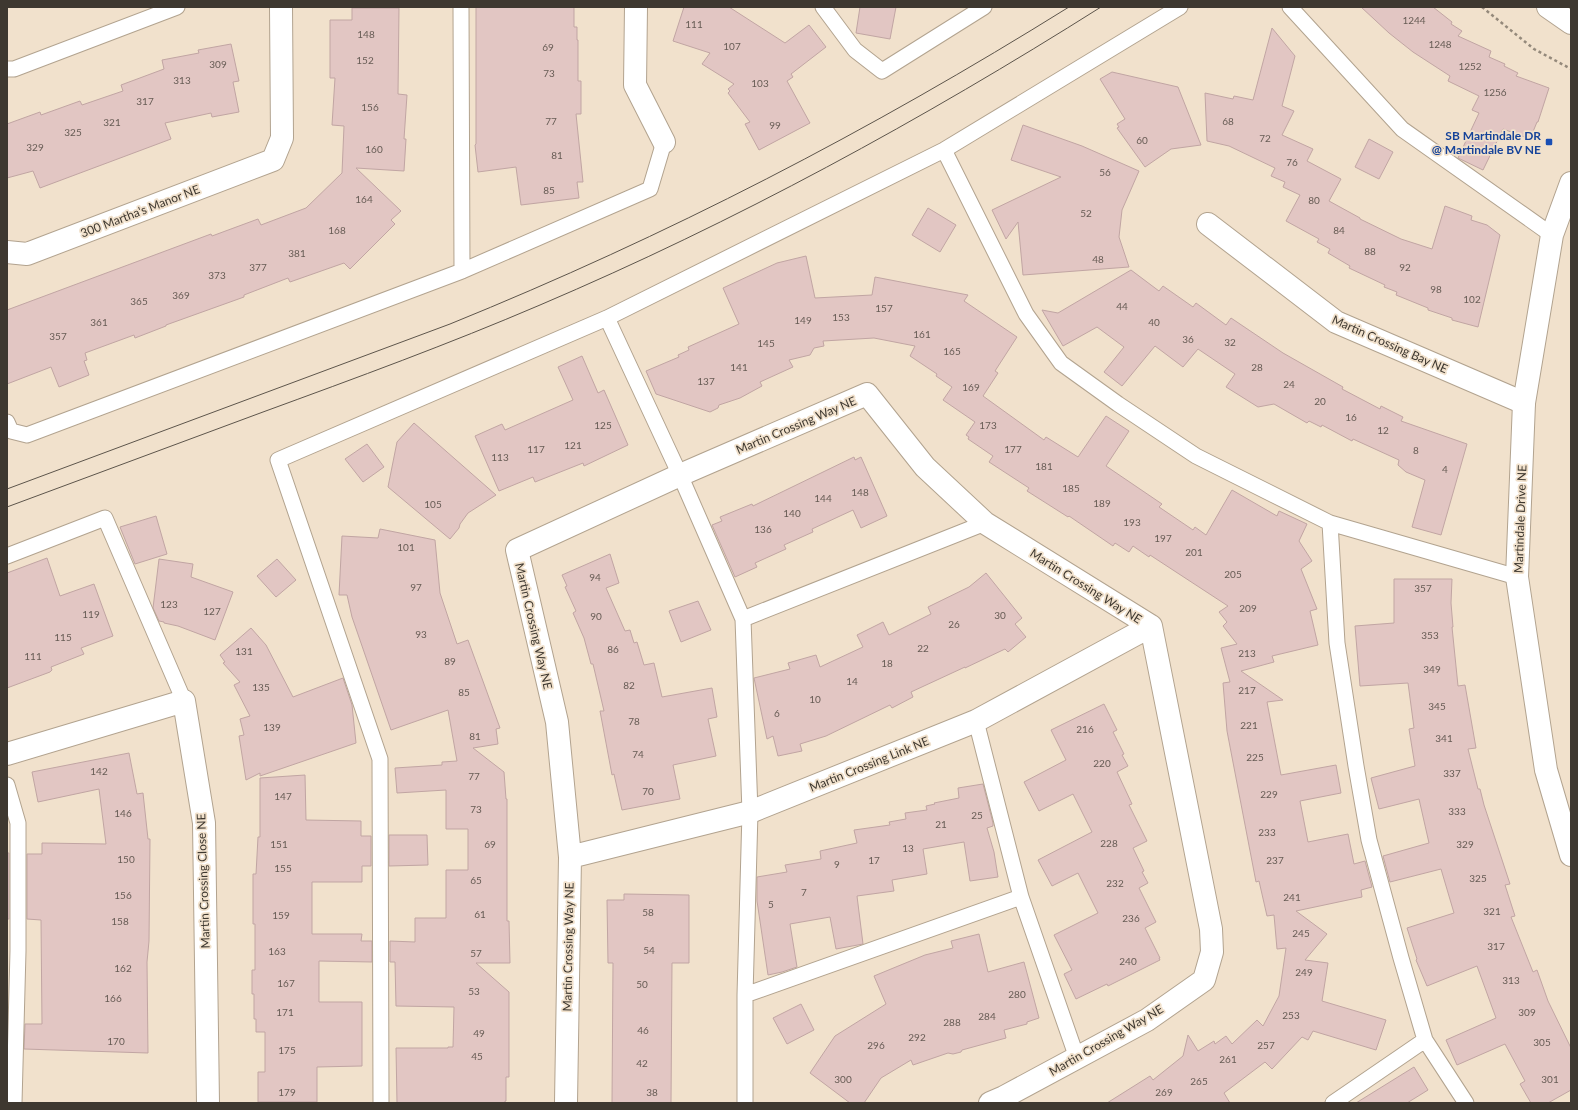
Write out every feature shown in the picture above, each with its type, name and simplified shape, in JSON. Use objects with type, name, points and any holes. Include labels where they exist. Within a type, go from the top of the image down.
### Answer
[{"type":"street","name":"300 Martha's Manor NE","points":[[7,252],[27,254],[273,160],[282,138],[281,7]]},
{"type":"street","points":[[636,7],[635,85],[664,142]]},
{"type":"street","points":[[1548,7],[1571,23]]},
{"type":"street","name":"Martindale Drive NE","points":[[1571,183],[1552,235],[1524,403],[1517,577],[1546,770],[1571,855]]},
{"type":"street","name":"Martin Crossing Bay NE","points":[[1208,224],[1336,322],[1524,403]]},
{"type":"street","name":"Martin Crossing Way NE","points":[[566,1103],[570,857],[557,722],[517,550],[680,475],[867,394],[925,468],[985,523],[1151,626],[1211,929],[1212,952],[1204,980],[1147,1020],[1004,1097],[990,1103]]},
{"type":"street","name":"Martin Crossing Link NE","points":[[570,857],[750,812],[976,721],[1151,626]]},
{"type":"street","points":[[7,754],[184,701]]},
{"type":"street","name":"Martin Crossing Close NE","points":[[184,701],[204,823],[208,1103]]},
{"type":"lane","points":[[7,69],[14,69],[177,7]]},
{"type":"lane","points":[[460,7],[462,271]]},
{"type":"lane","points":[[823,7],[855,50],[882,71],[984,7]]},
{"type":"lane","points":[[381,1103],[380,760],[278,460],[607,318],[944,150],[1180,7]]},
{"type":"lane","points":[[1290,7],[1402,129],[1552,235]]},
{"type":"lane","points":[[7,422],[11,431],[27,435],[462,271],[650,189],[664,142]]},
{"type":"lane","points":[[944,150],[1026,314],[1061,363],[1118,404],[1196,456],[1330,522],[1517,577]]},
{"type":"lane","points":[[607,318],[680,475],[743,619],[750,812],[745,995],[745,1103]]},
{"type":"lane","points":[[7,556],[105,518],[184,701]]},
{"type":"lane","points":[[1330,522],[1337,643],[1356,766],[1370,840],[1401,958],[1425,1040],[1466,1103]]},
{"type":"lane","points":[[743,619],[985,523]]},
{"type":"lane","points":[[976,721],[1021,897],[1077,1058]]},
{"type":"lane","points":[[7,785],[18,823],[18,951],[14,1103]]},
{"type":"lane","points":[[745,995],[1021,897]]},
{"type":"lane","points":[[1332,1103],[1425,1040]]},
{"type":"path","points":[[1482,7],[1534,49],[1571,69]]},
{"type":"building","points":[[476,7],[574,7],[574,27],[577,27],[578,40],[578,81],[581,81],[581,114],[576,114],[583,182],[577,182],[579,198],[521,205],[516,167],[478,172],[475,145]]},
{"type":"building","points":[[684,7],[729,7],[785,43],[809,25],[826,47],[791,74],[793,77],[787,81],[810,123],[759,150],[745,124],[750,122],[728,93],[730,91],[728,89],[734,84],[702,64],[710,53],[673,41]]},
{"type":"building","points":[[860,7],[896,7],[890,39],[856,33]]},
{"type":"building","points":[[1361,7],[1433,7],[1452,22],[1451,24],[1462,31],[1458,36],[1491,51],[1489,57],[1505,64],[1504,66],[1518,73],[1516,76],[1549,88],[1538,122],[1530,139],[1503,129],[1483,170],[1458,158],[1479,113],[1472,110],[1479,96],[1448,81],[1450,76],[1413,52],[1389,33]]},
{"type":"building","points":[[352,8],[399,8],[398,94],[407,95],[404,139],[406,139],[404,171],[356,168],[401,211],[391,220],[395,224],[350,269],[344,263],[290,282],[288,278],[244,295],[244,297],[166,325],[135,338],[134,335],[85,353],[87,360],[84,361],[89,375],[59,387],[51,367],[7,384],[7,310],[211,234],[212,236],[258,219],[261,225],[306,208],[342,173],[344,126],[332,125],[335,78],[330,78],[330,20],[352,20]]},
{"type":"building","points":[[1272,28],[1295,56],[1282,106],[1294,111],[1282,135],[1313,149],[1307,161],[1341,179],[1329,201],[1360,219],[1401,239],[1432,249],[1445,206],[1472,216],[1471,220],[1487,225],[1500,235],[1478,327],[1452,320],[1452,318],[1428,310],[1428,308],[1396,295],[1397,292],[1384,287],[1385,285],[1349,268],[1350,266],[1328,253],[1330,249],[1317,242],[1319,239],[1286,221],[1300,195],[1283,187],[1285,182],[1271,176],[1275,168],[1229,146],[1207,141],[1205,93],[1233,99],[1234,96],[1253,100]]},
{"type":"building","points":[[231,44],[239,81],[233,82],[239,112],[212,117],[211,113],[165,123],[171,139],[40,188],[33,171],[7,178],[7,124],[40,112],[41,115],[80,101],[82,105],[123,91],[121,85],[164,69],[162,60],[199,53],[198,50]]},
{"type":"building","points":[[1112,72],[1178,87],[1201,145],[1171,149],[1145,167],[1117,128],[1119,127],[1117,124],[1125,119],[1100,79]]},
{"type":"building","points":[[1023,125],[1082,146],[1139,171],[1122,210],[1119,237],[1129,267],[1023,275],[1018,222],[1006,239],[992,210],[1061,177],[1011,160]]},
{"type":"building","points":[[1369,139],[1393,152],[1379,179],[1355,167]]},
{"type":"building","points":[[928,208],[956,225],[940,252],[912,235]]},
{"type":"building","points":[[806,256],[815,298],[872,295],[875,277],[968,295],[964,301],[1017,337],[995,371],[998,373],[983,396],[1044,440],[1046,437],[1078,457],[1106,416],[1129,431],[1106,466],[1162,504],[1159,507],[1193,530],[1195,527],[1206,535],[1232,490],[1277,516],[1279,511],[1307,524],[1299,541],[1312,561],[1301,569],[1317,609],[1310,611],[1318,645],[1272,656],[1274,662],[1241,671],[1283,700],[1267,702],[1281,775],[1336,765],[1341,793],[1300,801],[1308,842],[1348,834],[1354,864],[1365,861],[1372,887],[1361,890],[1362,897],[1296,911],[1327,934],[1305,960],[1328,963],[1322,1001],[1386,1020],[1376,1050],[1313,1031],[1308,1040],[1302,1037],[1272,1069],[1265,1062],[1224,1093],[1230,1103],[1107,1103],[1150,1076],[1153,1080],[1183,1056],[1188,1035],[1198,1051],[1214,1041],[1215,1044],[1226,1036],[1232,1044],[1257,1020],[1263,1026],[1279,996],[1286,948],[1277,949],[1274,915],[1267,916],[1259,881],[1256,882],[1227,731],[1223,683],[1230,682],[1221,648],[1237,644],[1223,626],[1227,622],[1219,612],[1228,606],[1150,555],[1149,557],[1133,546],[1129,552],[1115,543],[1113,546],[1069,516],[1068,517],[1027,491],[1029,488],[989,462],[993,456],[968,439],[969,437],[966,435],[975,422],[943,400],[952,387],[936,376],[937,374],[910,356],[915,346],[874,338],[823,341],[824,346],[814,348],[810,355],[789,360],[793,367],[760,382],[762,386],[740,398],[719,405],[718,408],[710,412],[656,394],[646,371],[679,357],[678,355],[689,350],[688,347],[739,324],[723,288],[777,263]]},
{"type":"building","points":[[1131,270],[1159,291],[1163,286],[1193,307],[1196,303],[1226,325],[1231,318],[1283,353],[1343,387],[1342,389],[1380,409],[1381,406],[1403,417],[1401,421],[1467,444],[1441,535],[1412,527],[1425,480],[1406,472],[1398,465],[1399,460],[1353,439],[1352,441],[1322,425],[1321,427],[1309,421],[1307,423],[1274,404],[1258,407],[1226,387],[1235,374],[1198,349],[1183,367],[1155,346],[1122,386],[1104,372],[1124,347],[1097,327],[1063,346],[1042,310],[1058,313]]},
{"type":"building","points":[[582,356],[598,393],[604,390],[628,445],[584,466],[583,463],[535,482],[533,477],[499,491],[475,436],[502,424],[505,430],[573,400],[558,367]]},
{"type":"building","points":[[414,423],[496,495],[468,513],[450,539],[388,487],[397,442]]},
{"type":"building","points":[[367,444],[384,467],[363,482],[345,459]]},
{"type":"building","points":[[854,457],[855,460],[861,457],[887,516],[861,528],[853,510],[812,529],[813,532],[784,545],[786,549],[755,563],[757,567],[735,577],[712,525],[722,521],[720,517],[752,504],[753,506]]},
{"type":"building","points":[[156,516],[167,554],[135,564],[120,527]]},
{"type":"building","points":[[380,529],[435,540],[440,593],[457,644],[468,640],[500,728],[496,729],[498,744],[473,748],[504,772],[507,799],[507,921],[509,921],[510,963],[476,963],[509,992],[509,1077],[506,1077],[505,1103],[397,1103],[396,1048],[453,1047],[454,1007],[396,1006],[395,962],[390,962],[390,941],[415,942],[415,918],[446,918],[446,870],[468,870],[468,829],[446,829],[446,790],[397,793],[395,768],[442,765],[442,762],[457,761],[448,710],[391,730],[352,617],[347,595],[339,595],[342,536],[378,538]]},
{"type":"building","points":[[610,554],[619,583],[606,588],[625,631],[630,630],[634,643],[637,642],[644,665],[654,663],[662,697],[712,688],[717,717],[708,719],[716,756],[673,765],[680,799],[622,810],[614,774],[612,775],[600,711],[604,711],[593,664],[591,664],[584,638],[573,613],[576,611],[565,587],[567,586],[562,575]]},
{"type":"building","points":[[47,558],[60,596],[94,584],[113,636],[81,648],[84,654],[51,667],[52,670],[50,672],[7,688],[7,573]]},
{"type":"building","points":[[159,559],[193,564],[191,577],[233,592],[215,640],[178,626],[159,621],[153,608]]},
{"type":"building","points":[[277,559],[296,580],[276,597],[257,576]]},
{"type":"building","points":[[986,573],[1022,618],[1015,624],[1026,637],[1008,652],[1005,649],[911,692],[913,697],[892,708],[890,705],[826,736],[800,744],[802,751],[778,756],[773,736],[767,739],[754,678],[790,669],[788,663],[816,655],[820,667],[863,647],[857,635],[883,622],[889,635],[931,614],[928,607],[969,587]]},
{"type":"building","points":[[1394,579],[1452,579],[1452,627],[1458,686],[1465,685],[1476,748],[1468,749],[1478,789],[1480,789],[1510,884],[1505,885],[1515,916],[1511,917],[1533,972],[1537,970],[1548,1001],[1571,1048],[1571,1090],[1548,1103],[1531,1103],[1520,1084],[1525,1081],[1505,1044],[1457,1065],[1446,1040],[1496,1018],[1477,966],[1427,986],[1416,960],[1417,959],[1407,928],[1454,913],[1441,869],[1390,882],[1383,856],[1429,843],[1419,799],[1379,809],[1371,778],[1415,766],[1409,729],[1414,728],[1408,683],[1360,686],[1355,626],[1394,623]]},
{"type":"building","points":[[698,601],[711,630],[681,642],[669,611]]},
{"type":"building","points":[[251,628],[266,645],[293,697],[343,678],[352,705],[356,743],[260,776],[260,773],[246,780],[239,736],[244,735],[240,719],[250,716],[234,685],[240,682],[223,663],[225,662],[220,655]]},
{"type":"building","points":[[1104,704],[1117,730],[1113,732],[1128,766],[1117,772],[1132,804],[1129,805],[1147,841],[1133,848],[1148,883],[1139,888],[1156,922],[1145,928],[1160,960],[1108,986],[1107,984],[1076,999],[1064,974],[1072,970],[1054,935],[1098,913],[1078,873],[1052,886],[1038,860],[1092,832],[1073,794],[1039,811],[1024,782],[1066,760],[1051,730]]},
{"type":"building","points":[[129,753],[137,794],[143,793],[148,839],[150,839],[149,941],[147,962],[148,1053],[24,1049],[25,1024],[42,1024],[41,920],[27,919],[27,854],[42,854],[42,843],[106,844],[99,789],[38,802],[32,772]]},
{"type":"building","points":[[305,775],[306,820],[361,821],[361,836],[371,836],[371,866],[362,866],[362,882],[312,882],[312,934],[362,934],[361,941],[372,941],[372,962],[319,961],[319,1002],[362,1002],[362,1066],[317,1067],[317,1102],[258,1102],[258,1072],[265,1072],[265,1032],[256,1032],[256,1019],[254,1019],[254,994],[252,994],[252,970],[255,970],[253,874],[256,874],[258,837],[260,837],[260,778]]},
{"type":"building","points":[[983,784],[993,823],[993,826],[987,828],[994,852],[998,877],[970,881],[964,842],[923,849],[927,874],[892,880],[894,891],[857,896],[863,944],[836,949],[830,917],[790,924],[797,967],[768,975],[757,901],[757,877],[787,872],[785,865],[821,859],[820,851],[857,843],[854,830],[890,825],[889,822],[906,819],[905,813],[927,810],[926,806],[935,804],[934,803],[959,798],[958,788]]},
{"type":"building","points":[[389,835],[427,835],[428,865],[389,866]]},
{"type":"building","points":[[7,853],[9,853],[9,919],[7,919]]},
{"type":"building","points":[[624,894],[689,895],[689,963],[672,963],[671,1103],[612,1103],[613,963],[608,963],[607,900],[624,900]]},
{"type":"building","points":[[979,934],[988,972],[1024,962],[1039,1018],[1027,1022],[1027,1024],[1004,1030],[1006,1038],[962,1050],[961,1052],[953,1054],[948,1053],[913,1065],[911,1060],[881,1078],[864,1103],[850,1103],[810,1073],[835,1036],[886,1004],[874,976],[925,955],[953,948],[951,941]]},
{"type":"building","points":[[801,1004],[814,1030],[787,1044],[773,1018]]},
{"type":"building","points":[[1414,1067],[1428,1090],[1407,1103],[1356,1103]]},
{"type":"tram line","points":[[7,489],[450,324],[610,255],[689,218],[843,139],[994,53],[1069,7]]},
{"type":"tram line","points":[[7,507],[437,347],[540,305],[613,273],[756,204],[896,129],[1034,49],[1101,7]]},
{"type":"place","name":"SB Martindale DR @ Martindale BV NE","points":[[1549,142]]}]
